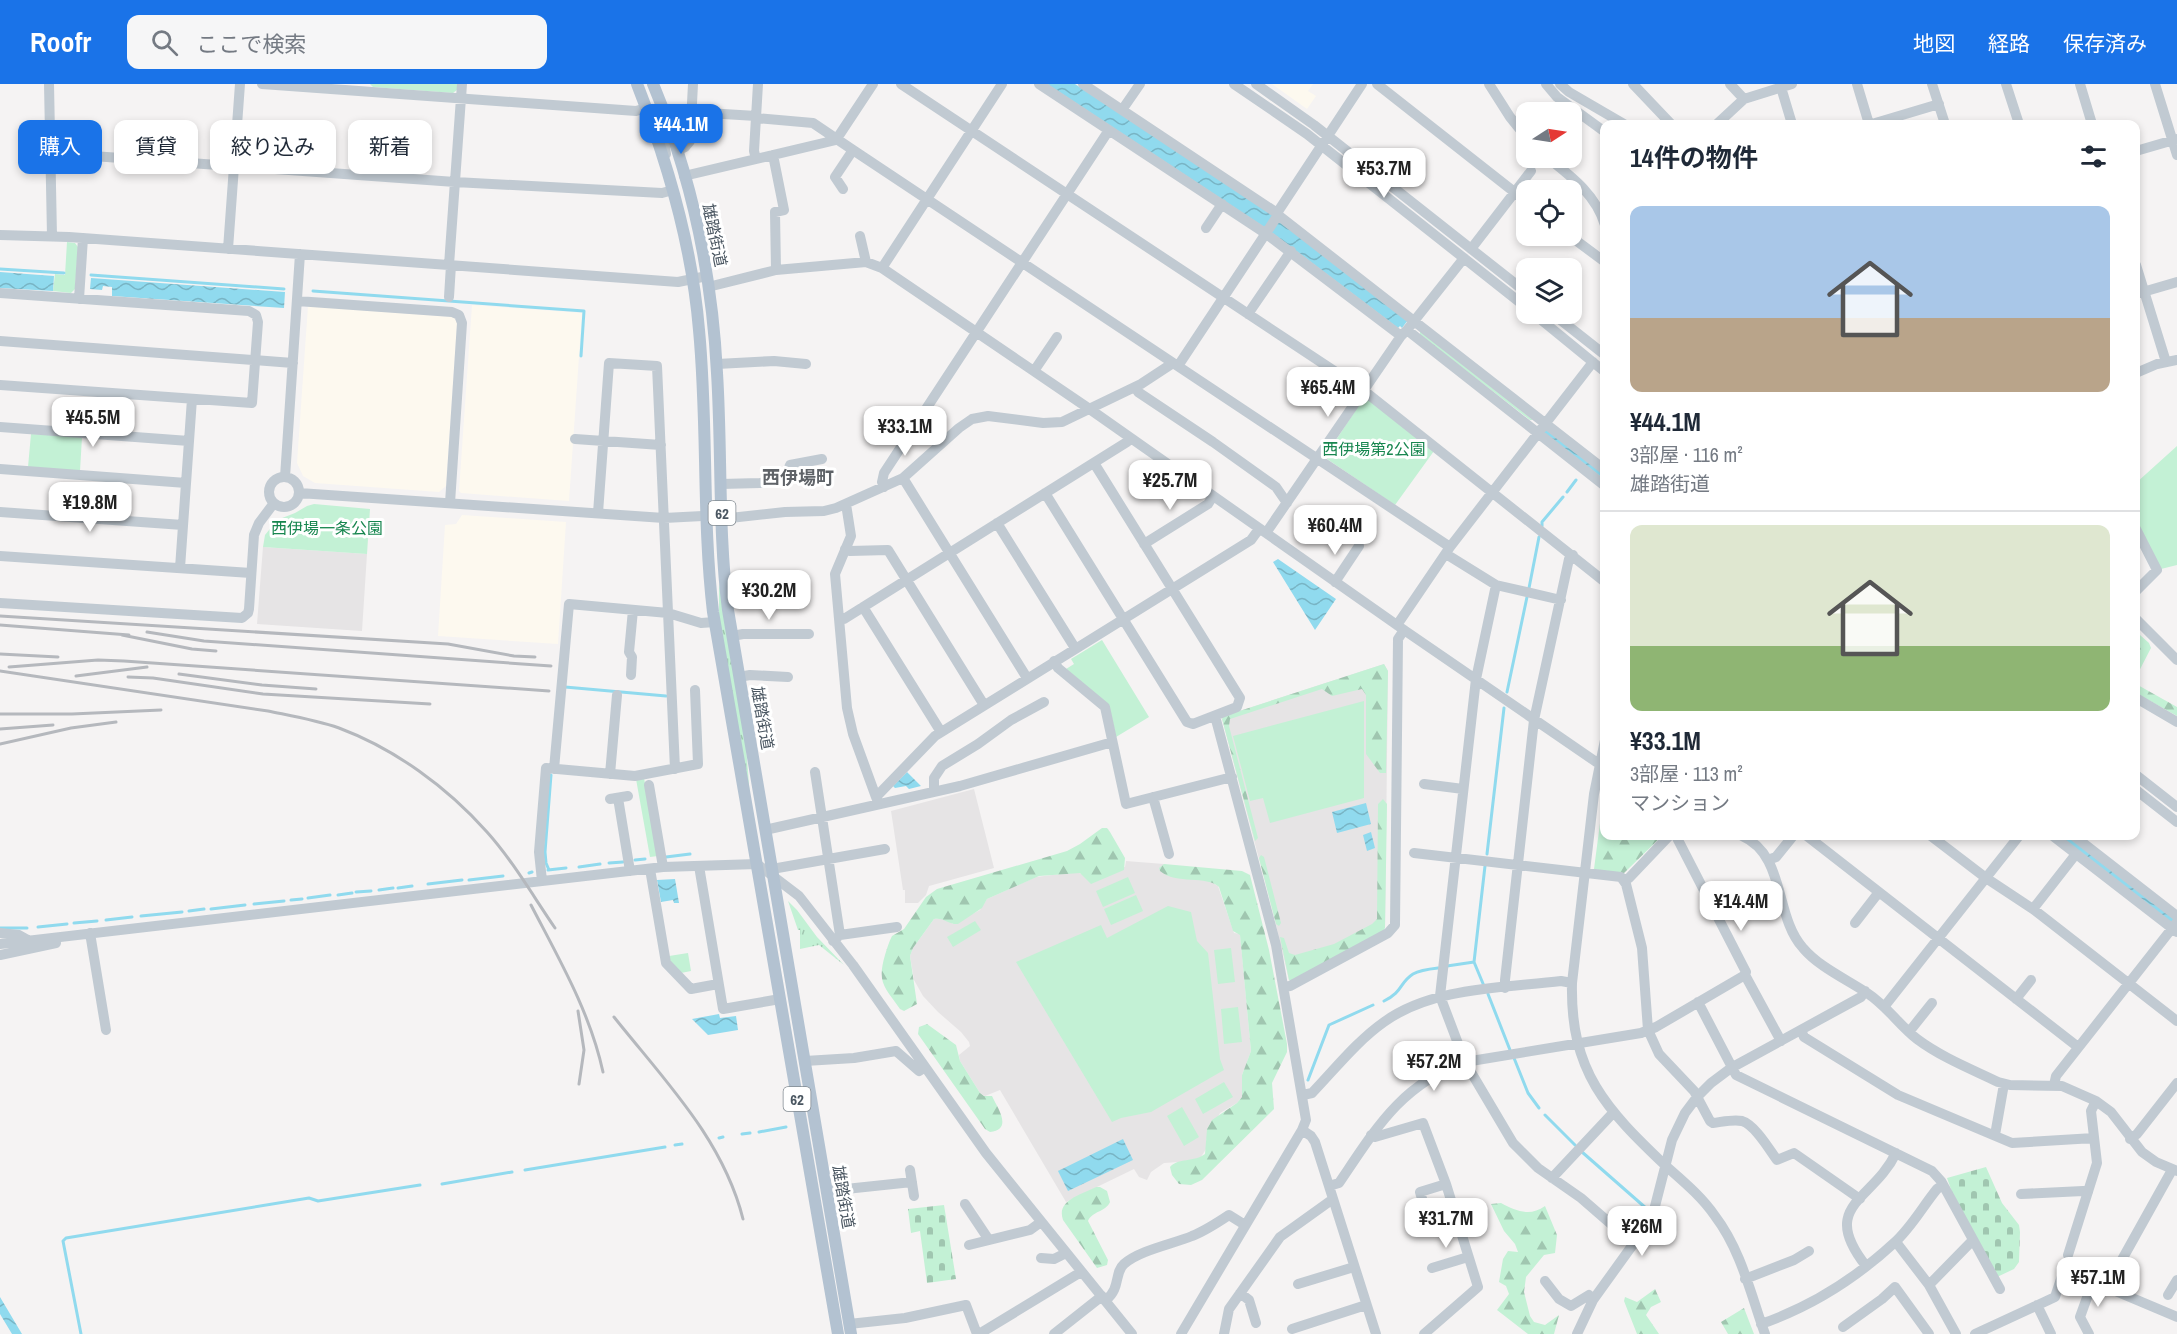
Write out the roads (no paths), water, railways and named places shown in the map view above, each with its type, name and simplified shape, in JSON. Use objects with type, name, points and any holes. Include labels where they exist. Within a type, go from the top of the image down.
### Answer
[{"type":"main road","name":"62","points":[[637,84],[672,185]]},
{"type":"main road","name":"62","points":[[653,84],[677,150]]},
{"type":"main road","name":"雄踏街道","points":[[677,150],[695,216],[707,281],[717,364],[724,571],[732,636],[850,1329]]},
{"type":"main road","name":"雄踏街道","points":[[672,185],[693,279],[702,363],[706,516],[715,622],[838,1334]]},
{"type":"street","points":[[49,84],[50,120]]},
{"type":"street","points":[[237,120],[240,84]]},
{"type":"street","points":[[262,84],[366,88],[461,99],[636,111],[646,108]]},
{"type":"street","points":[[449,297],[462,84]]},
{"type":"street","points":[[677,150],[685,147],[690,141],[693,84]]},
{"type":"street","points":[[756,159],[754,151],[758,84]]},
{"type":"street","points":[[684,176],[836,140],[873,84]]},
{"type":"street","points":[[902,84],[1363,390],[1600,578]]},
{"type":"street","points":[[882,268],[1002,84]]},
{"type":"street","points":[[1040,84],[1266,232],[1546,423],[1600,466]]},
{"type":"street","points":[[1083,84],[1278,215],[1407,329],[1600,482]]},
{"type":"street","points":[[1122,110],[1140,84]]},
{"type":"street","points":[[1234,84],[1324,141]]},
{"type":"street","points":[[1256,84],[1324,141],[1467,253],[1516,286]]},
{"type":"street","points":[[299,493],[664,518],[722,515],[730,518],[785,512],[812,512],[830,510],[903,478],[972,419],[988,416],[1053,424],[1071,420],[1175,364],[1278,215],[1362,84]]},
{"type":"street","points":[[1377,84],[1515,192]]},
{"type":"street","points":[[1489,84],[1516,126]]},
{"type":"street","points":[[1546,84],[1563,102],[1600,128]]},
{"type":"street","points":[[1560,84],[1569,92],[1617,120]]},
{"type":"street","points":[[1633,84],[1667,120]]},
{"type":"street","points":[[1730,84],[1744,99]]},
{"type":"street","points":[[1721,120],[1744,99],[1792,84]]},
{"type":"street","points":[[1857,84],[1870,120]]},
{"type":"street","points":[[1932,84],[1944,120]]},
{"type":"street","points":[[2006,84],[2018,120]]},
{"type":"street","points":[[2080,84],[2091,120]]},
{"type":"street","points":[[2155,84],[2175,139],[2177,154]]},
{"type":"street","points":[[1780,86],[1791,120]]},
{"type":"street","points":[[1885,120],[1939,104]]},
{"type":"street","points":[[336,173],[662,193],[672,185],[664,141],[665,129],[668,124],[681,120],[691,112],[813,123],[1318,459],[1497,585],[1561,600]]},
{"type":"street","points":[[884,487],[882,482],[885,473],[1109,130]]},
{"type":"street","points":[[2140,150],[2175,139]]},
{"type":"street","points":[[843,189],[835,177],[852,150]]},
{"type":"street","points":[[773,155],[784,210],[776,212],[776,270]]},
{"type":"street","points":[[102,156],[210,163]]},
{"type":"street","points":[[1559,168],[1590,195],[1600,211]]},
{"type":"street","points":[[878,800],[927,743],[941,732],[1262,531],[1287,502],[1318,459],[1363,390],[1407,329],[1531,171]]},
{"type":"street","points":[[51,174],[52,236]]},
{"type":"street","points":[[228,249],[233,174]]},
{"type":"street","points":[[1206,228],[1222,204]]},
{"type":"street","points":[[0,235],[83,238],[678,282],[693,279],[707,281],[776,270],[866,262],[882,268],[1091,410],[1600,765]]},
{"type":"street","points":[[860,236],[866,262]]},
{"type":"street","points":[[79,299],[83,238]]},
{"type":"street","points":[[1582,245],[1600,258]]},
{"type":"street","points":[[1248,314],[1291,251]]},
{"type":"street","points":[[1467,253],[1516,298]]},
{"type":"street","points":[[285,477],[300,254]]},
{"type":"street","points":[[2140,372],[2171,361],[2140,293],[2177,282]]},
{"type":"street","points":[[0,293],[252,312],[258,318],[252,403],[0,384]]},
{"type":"street","points":[[297,300],[452,312],[459,315],[462,323],[450,503]]},
{"type":"street","points":[[1546,324],[1600,368]]},
{"type":"street","points":[[1567,324],[1600,349]]},
{"type":"street","points":[[1034,371],[1057,338]]},
{"type":"street","points":[[0,341],[293,363]]},
{"type":"street","points":[[717,364],[774,360],[806,364]]},
{"type":"street","points":[[1284,987],[1290,986],[1388,933],[1395,925],[1400,627],[1448,550],[1593,362]]},
{"type":"street","points":[[598,513],[609,363],[657,366],[675,769]]},
{"type":"street","points":[[1136,387],[1138,392],[1276,487],[1287,502]]},
{"type":"street","points":[[180,568],[192,399]]},
{"type":"street","points":[[0,427],[189,441]]},
{"type":"street","points":[[839,619],[863,607],[1094,463],[1130,438]]},
{"type":"street","points":[[575,439],[661,445]]},
{"type":"street","points":[[721,484],[760,483],[789,479],[790,465],[822,459]]},
{"type":"street","points":[[1045,493],[1187,722],[1193,724],[1237,707],[1240,698],[1094,463]]},
{"type":"street","points":[[0,469],[186,483]]},
{"type":"street","points":[[285,477],[295,481],[299,493],[296,501],[289,506],[274,503],[269,495],[270,486],[275,479],[285,477]]},
{"type":"street","points":[[903,478],[1027,678]]},
{"type":"street","points":[[1144,544],[1208,504],[1213,496]]},
{"type":"street","points":[[0,603],[242,618],[249,609],[255,531],[274,503]]},
{"type":"street","points":[[846,504],[850,536],[836,574],[849,722],[878,800]]},
{"type":"street","points":[[0,512],[183,525]]},
{"type":"street","points":[[997,523],[1075,648]]},
{"type":"street","points":[[2140,538],[2157,570],[2140,587]]},
{"type":"street","points":[[1335,582],[1359,546]]},
{"type":"street","points":[[845,549],[850,551],[888,550],[984,705]]},
{"type":"street","points":[[1505,988],[1504,980],[1534,720],[1569,559],[1572,555]]},
{"type":"street","points":[[0,556],[252,573]]},
{"type":"street","points":[[1497,585],[1476,680],[1440,996],[1465,1062],[1513,1143],[1528,1161],[1589,1204],[1634,1244]]},
{"type":"street","points":[[554,769],[569,604],[668,613],[701,623],[715,622]]},
{"type":"street","points":[[863,607],[941,732]]},
{"type":"street","points":[[631,675],[632,657],[629,652],[633,610]]},
{"type":"street","points":[[2140,623],[2177,660]]},
{"type":"street","points":[[732,636],[809,634]]},
{"type":"street","points":[[1054,661],[1058,668],[1105,707],[1126,804],[1232,777]]},
{"type":"street","points":[[739,677],[750,675],[788,677]]},
{"type":"street","points":[[542,881],[539,852],[546,768],[635,776],[698,764],[695,690]]},
{"type":"street","points":[[610,774],[617,695]]},
{"type":"street","points":[[2140,700],[2177,722]]},
{"type":"street","points":[[934,791],[934,778],[942,766],[1011,720],[1044,702]]},
{"type":"street","points":[[1181,1334],[1302,1130],[1306,1115],[1272,931],[1215,716]]},
{"type":"street","points":[[765,830],[822,818],[878,800],[960,786],[1109,742]]},
{"type":"street","points":[[815,772],[829,860],[837,938]]},
{"type":"street","points":[[1600,773],[1594,794],[1572,983],[1572,1012],[1578,1044],[1594,1084],[1613,1113],[1700,1197],[1716,1217],[1730,1239],[1763,1329],[1851,1278],[1896,1242],[1937,1189],[1943,1185]]},
{"type":"street","points":[[2140,778],[2177,807]]},
{"type":"street","points":[[1424,784],[1463,789]]},
{"type":"street","points":[[653,792],[663,867]]},
{"type":"street","points":[[2140,793],[2177,822]]},
{"type":"street","points":[[1153,797],[1169,854]]},
{"type":"street","points":[[619,798],[630,871]]},
{"type":"street","points":[[1625,880],[1665,840]]},
{"type":"street","points":[[1678,840],[1746,972],[1745,975],[1781,1041]]},
{"type":"street","points":[[1748,840],[1758,846],[1768,860],[1791,929],[1798,942],[1813,958],[1865,991],[1909,1032],[1933,1049],[2004,1084],[2054,1085],[2069,1088],[2096,1101],[2111,1112],[2130,1139],[2149,1157],[2175,1171],[2114,1274]]},
{"type":"street","points":[[1768,860],[1776,857],[1790,840]]},
{"type":"street","points":[[1812,840],[2078,1047]]},
{"type":"street","points":[[1936,840],[1986,878],[2033,909],[2177,1022]]},
{"type":"street","points":[[1884,1007],[2016,840]]},
{"type":"street","points":[[2058,840],[2175,925]]},
{"type":"street","points":[[2079,840],[2175,925]]},
{"type":"street","points":[[772,872],[885,849]]},
{"type":"street","points":[[1414,853],[1617,876],[1625,880],[1642,948],[1648,1030],[1663,1059],[1694,1091],[1710,1121],[1713,1123],[1737,1121],[1746,1123],[1761,1138],[1777,1160],[1794,1153],[1860,1199]]},
{"type":"street","points":[[2033,909],[2076,854]]},
{"type":"street","points":[[0,944],[663,867],[757,864],[772,872],[837,938],[853,965],[980,1146],[1132,1334]]},
{"type":"street","points":[[699,866],[723,1009],[780,999]]},
{"type":"street","points":[[650,869],[666,963],[691,989],[718,984]]},
{"type":"street","points":[[1855,923],[1879,892]]},
{"type":"street","points":[[2054,1085],[2056,1076],[2175,925]]},
{"type":"street","points":[[837,938],[897,927]]},
{"type":"street","points":[[0,933],[19,935],[29,940]]},
{"type":"street","points":[[0,954],[86,934]]},
{"type":"street","points":[[86,934],[106,1030]]},
{"type":"street","points":[[1329,1186],[1339,1183],[1371,1135],[1396,1104],[1413,1089],[1443,1071],[1465,1062],[1634,1035],[1648,1030],[1745,975]]},
{"type":"street","points":[[2016,999],[2031,980]]},
{"type":"street","points":[[1303,1095],[1312,1093],[1365,1038],[1386,1020],[1410,1006],[1440,996],[1562,981],[1572,983]]},
{"type":"street","points":[[1577,1334],[1593,1299],[1634,1244],[1655,1209],[1676,1131],[1696,1097],[1731,1068],[1861,997],[1865,991]]},
{"type":"street","points":[[1698,1002],[1736,1075],[1932,1171],[1943,1185],[2000,1289]]},
{"type":"street","points":[[1909,1032],[1932,1003]]},
{"type":"street","points":[[898,1029],[894,1031],[896,1050],[919,1071],[925,1067]]},
{"type":"street","points":[[1801,1030],[1804,1037],[1898,1095],[2012,1143],[2094,1138]]},
{"type":"street","points":[[804,1061],[854,1058],[896,1050]]},
{"type":"street","points":[[2130,1139],[2137,1134],[2177,1083]]},
{"type":"street","points":[[1995,1135],[2004,1084]]},
{"type":"street","points":[[2068,1255],[2097,1163],[2091,1111],[2096,1101]]},
{"type":"street","points":[[1552,1178],[1613,1113]]},
{"type":"street","points":[[1371,1135],[1375,1137],[1423,1122],[1446,1184],[1478,1287],[1424,1334]]},
{"type":"street","points":[[1302,1130],[1313,1139],[1376,1334]]},
{"type":"street","points":[[1866,1266],[1846,1230],[1847,1214],[1896,1153]]},
{"type":"street","points":[[910,1170],[914,1196]]},
{"type":"street","points":[[827,1191],[912,1182]]},
{"type":"street","points":[[1428,1219],[1420,1192],[1446,1184]]},
{"type":"street","points":[[2021,1194],[2088,1192]]},
{"type":"street","points":[[1224,1334],[1227,1316],[1240,1293],[1280,1237],[1333,1199]]},
{"type":"street","points":[[965,1204],[989,1240]]},
{"type":"street","points":[[1054,1334],[1104,1298],[1114,1294],[1121,1268],[1127,1262],[1158,1247],[1197,1234],[1228,1215],[1245,1225]]},
{"type":"street","points":[[975,1247],[989,1240],[1030,1230],[1041,1222]]},
{"type":"street","points":[[1929,1285],[1973,1240]]},
{"type":"street","points":[[1896,1242],[1929,1285],[1956,1334]]},
{"type":"street","points":[[1746,1279],[1794,1260],[1809,1251]]},
{"type":"street","points":[[1041,1258],[1054,1259],[1066,1253]]},
{"type":"street","points":[[1432,1268],[1468,1257]]},
{"type":"street","points":[[1298,1284],[1354,1267]]},
{"type":"street","points":[[850,1329],[966,1305],[978,1334],[1082,1272]]},
{"type":"street","points":[[1975,1334],[2055,1297],[2063,1273],[2066,1272],[2093,1281],[2177,1317]]},
{"type":"street","points":[[2168,1295],[2177,1280]]},
{"type":"street","points":[[1545,1281],[1559,1299],[1571,1306],[1589,1295],[1593,1299]]},
{"type":"street","points":[[2089,1334],[2080,1317],[2093,1281]]},
{"type":"street","points":[[1843,1327],[1895,1287],[1929,1334]]},
{"type":"street","points":[[1240,1293],[1249,1300],[1256,1323]]},
{"type":"street","points":[[1292,1329],[1365,1305]]},
{"type":"street","points":[[2037,1305],[2050,1334]]},
{"type":"water","points":[[1047,84],[1075,84],[1272,214],[1408,320],[1402,328],[1400,326],[1398,328],[1267,229]]},
{"type":"water","points":[[0,272],[54,276],[53,291],[0,288]]},
{"type":"water","points":[[91,278],[285,292],[284,308],[112,296],[112,287],[103,286],[102,290],[90,289]]},
{"type":"water","points":[[1545,429],[1600,471],[1600,476],[1543,432]]},
{"type":"water","points":[[1278,559],[1336,599],[1315,630],[1273,562]]},
{"type":"water","points":[[907,772],[921,786],[909,789],[906,786],[895,788],[893,786]]},
{"type":"water","points":[[1366,803],[1371,824],[1337,833],[1332,812]]},
{"type":"water","points":[[1371,832],[1375,848],[1367,851],[1363,835]]},
{"type":"water","points":[[2065,840],[2072,840],[2177,921],[2177,927]]},
{"type":"water","points":[[675,879],[679,903],[674,903],[673,900],[661,902],[657,880]]},
{"type":"water","points":[[719,1014],[720,1018],[736,1016],[738,1030],[708,1035],[692,1019]]},
{"type":"water","points":[[1123,1139],[1133,1160],[1068,1191],[1058,1171]]},
{"type":"water","points":[[0,1297],[22,1334],[12,1334],[0,1314]]},
{"type":"waterway","points":[[0,269],[64,273]]},
{"type":"waterway","points":[[91,275],[284,289]]},
{"type":"waterway","points":[[313,291],[584,311],[581,356]]},
{"type":"waterway","points":[[1567,492],[1576,480]]},
{"type":"waterway","points":[[1542,526],[1542,522],[1563,497]]},
{"type":"waterway","points":[[1529,588],[1539,537]]},
{"type":"waterway","points":[[1507,692],[1527,597]]},
{"type":"waterway","points":[[565,687],[666,696]]},
{"type":"waterway","points":[[1487,854],[1504,708]]},
{"type":"waterway","points":[[549,870],[545,852],[551,775]]},
{"type":"waterway","points":[[666,857],[690,854]]},
{"type":"waterway","points":[[635,860],[645,859]]},
{"type":"waterway","points":[[609,863],[623,862]]},
{"type":"waterway","points":[[579,867],[600,864]]},
{"type":"waterway","points":[[1484,986],[1474,962],[1485,866]]},
{"type":"waterway","points":[[548,870],[566,868]]},
{"type":"waterway","points":[[469,880],[503,876]]},
{"type":"waterway","points":[[428,884],[462,880]]},
{"type":"waterway","points":[[398,888],[412,886]]},
{"type":"waterway","points":[[379,890],[393,888]]},
{"type":"waterway","points":[[356,892],[371,891]]},
{"type":"waterway","points":[[338,895],[352,893]]},
{"type":"waterway","points":[[308,898],[330,895]]},
{"type":"waterway","points":[[291,900],[302,899]]},
{"type":"waterway","points":[[254,904],[284,901]]},
{"type":"waterway","points":[[211,909],[245,905]]},
{"type":"waterway","points":[[189,911],[204,909]]},
{"type":"waterway","points":[[141,916],[182,912]]},
{"type":"waterway","points":[[106,920],[132,917]]},
{"type":"waterway","points":[[74,923],[97,921]]},
{"type":"waterway","points":[[38,927],[67,924]]},
{"type":"waterway","points":[[0,928],[27,928]]},
{"type":"waterway","points":[[1447,966],[1474,962]]},
{"type":"waterway","points":[[1384,1001],[1395,994],[1413,974],[1438,968]]},
{"type":"waterway","points":[[1488,994],[1510,1050]]},
{"type":"waterway","points":[[1308,1080],[1329,1025],[1373,1005]]},
{"type":"waterway","points":[[1514,1058],[1528,1093],[1539,1108]]},
{"type":"waterway","points":[[1545,1115],[1575,1145]]},
{"type":"waterway","points":[[759,1132],[786,1127]]},
{"type":"waterway","points":[[742,1134],[750,1133]]},
{"type":"waterway","points":[[719,1138],[723,1137]]},
{"type":"waterway","points":[[675,1145],[682,1144]]},
{"type":"waterway","points":[[525,1170],[665,1147]]},
{"type":"waterway","points":[[1582,1152],[1647,1209]]},
{"type":"waterway","points":[[442,1184],[512,1172]]},
{"type":"waterway","points":[[81,1334],[63,1241],[66,1238],[309,1198],[318,1201],[420,1185]]},
{"type":"railway","points":[[0,616],[448,644],[514,656],[535,657]]},
{"type":"railway","points":[[0,625],[129,635]]},
{"type":"railway","points":[[147,632],[204,641],[551,666]]},
{"type":"railway","points":[[122,635],[192,649],[216,651]]},
{"type":"railway","points":[[0,654],[58,657]]},
{"type":"railway","points":[[9,667],[98,660],[124,661],[549,691]]},
{"type":"railway","points":[[76,676],[147,667]]},
{"type":"railway","points":[[0,671],[268,711],[322,723],[360,737],[419,771],[471,815],[506,855],[555,928]]},
{"type":"railway","points":[[179,674],[262,685],[316,689]]},
{"type":"railway","points":[[128,677],[153,678],[263,694],[430,704]]},
{"type":"railway","points":[[0,714],[161,710]]},
{"type":"railway","points":[[0,744],[71,728],[116,722]]},
{"type":"railway","points":[[0,729],[53,725]]},
{"type":"railway","points":[[531,905],[582,1007],[603,1072]]},
{"type":"railway","points":[[578,1011],[584,1050],[579,1084]]},
{"type":"railway","points":[[614,1017],[672,1088],[707,1137],[734,1190],[743,1219]]},
{"type":"district","name":"西伊場町","points":[[798,477]]},
{"type":"park label","name":"西伊場第2公園","points":[[1374,449]]},
{"type":"park label","name":"西伊場一条公園","points":[[327,528]]}]
